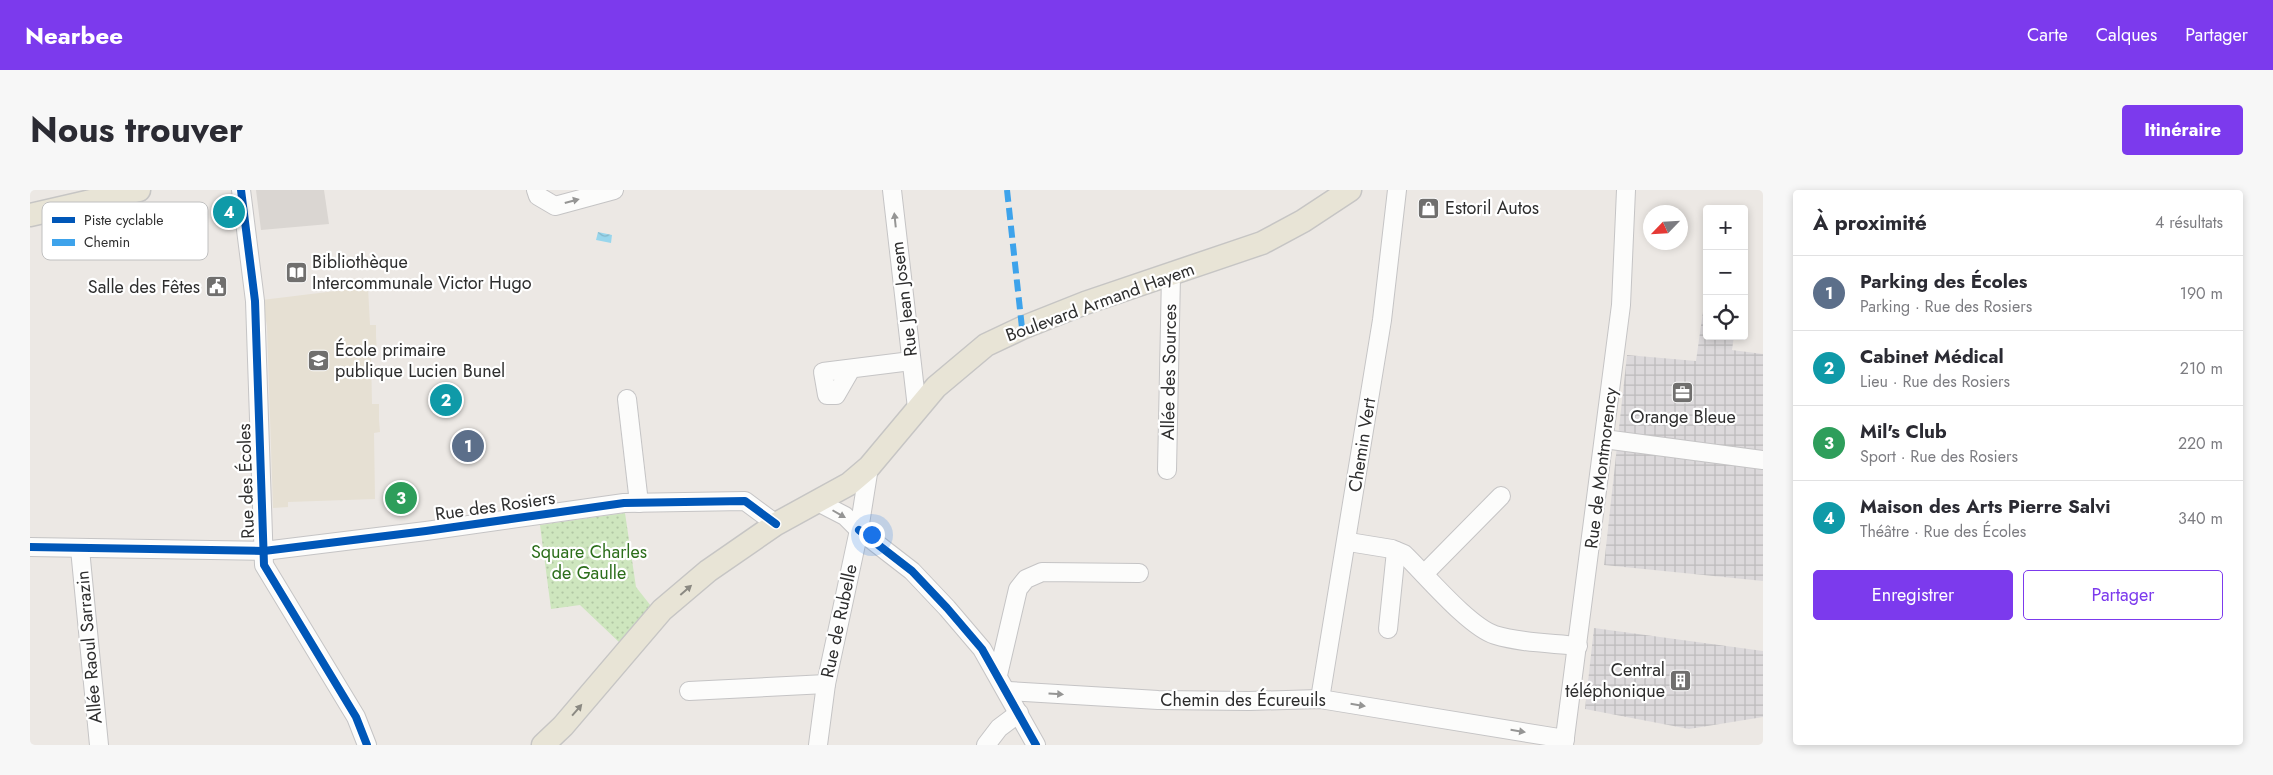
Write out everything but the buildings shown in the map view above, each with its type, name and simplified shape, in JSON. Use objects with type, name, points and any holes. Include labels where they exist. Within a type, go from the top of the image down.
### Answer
[{"type":"main road","points":[[87,202],[140,190]]},
{"type":"main road","name":"Boulevard Armand Hayem","points":[[543,745],[563,726],[662,610],[708,571],[776,524],[849,484],[869,467],[917,408],[952,372],[986,344],[1085,303],[1262,244],[1296,225],[1350,190]]},
{"type":"street","name":"Rue des Écoles","points":[[241,190],[255,301],[264,565],[356,717],[367,745]]},
{"type":"street","points":[[536,190],[538,196],[555,206],[614,190]]},
{"type":"street","name":"Rue Jean Josem","points":[[892,190],[917,408]]},
{"type":"street","name":"Chemin Vert","points":[[1320,699],[1382,320],[1397,190]]},
{"type":"street","name":"Rue de Montmorency","points":[[1564,742],[1621,305],[1626,190]]},
{"type":"street","name":"Allée des Sources","points":[[1167,470],[1171,274]]},
{"type":"street","points":[[851,369],[911,361]]},
{"type":"street","points":[[627,399],[640,503]]},
{"type":"street","points":[[1604,439],[1763,460]]},
{"type":"street","name":"Rue de Rubelle","points":[[818,745],[826,684],[869,467]]},
{"type":"street","points":[[1424,574],[1501,496]]},
{"type":"street","name":"Rue des Rosiers","points":[[30,547],[264,551],[426,531],[624,503],[745,501],[776,524]]},
{"type":"street","points":[[816,501],[845,516],[858,530],[918,577],[982,649],[1008,691],[1036,745]]},
{"type":"street","points":[[1355,543],[1396,550],[1404,554],[1471,620],[1493,635],[1578,646]]},
{"type":"street","name":"Allée Raoul Sarrazin","points":[[80,549],[99,745]]},
{"type":"street","points":[[1388,629],[1396,550]]},
{"type":"street","points":[[998,675],[1018,588],[1026,579],[1042,572],[1139,573]]},
{"type":"street","points":[[690,691],[826,684]]},
{"type":"street","name":"Chemin des Écureuils","points":[[1008,691],[1158,700],[1249,701],[1320,699],[1564,742]]},
{"type":"street","points":[[986,745],[999,728],[1019,713]]},
{"type":"shaded area","points":[[256,190],[324,190],[329,224],[261,230]]},
{"type":"shaded area","name":"École primaire publique Lucien Bunel","points":[[368,287],[370,325],[376,325],[377,353],[371,353],[372,404],[379,404],[380,432],[374,433],[375,499],[288,502],[288,507],[273,508],[267,326],[262,300]]},
{"type":"shaded area","points":[[1703,311],[1703,340],[1733,340],[1732,350],[1763,354],[1763,581],[1604,565],[1627,355],[1696,361]]},
{"type":"shaded area","points":[[1594,628],[1763,651],[1763,717],[1689,729],[1585,709]]},
{"type":"green space","name":"Square Charles de Gaulle","points":[[625,513],[636,587],[651,606],[620,643],[580,605],[551,609],[540,525]]},
{"type":"water","points":[[598,232],[612,235],[611,243],[596,240]]},
{"type":"marked path","points":[[1007,190],[1022,328]]},
{"type":"cycle path","points":[[241,190],[255,301],[264,565],[356,717],[367,745]]},
{"type":"cycle path","points":[[30,547],[264,551],[426,531],[624,503],[745,501],[776,524]]},
{"type":"cycle path","points":[[859,530],[912,571],[982,649],[1036,745]]},
{"type":"place","name":"Estoril Autos","points":[[1429,208]]},
{"type":"place","name":"Maison des Arts Pierre Salvi","points":[[229,212]]},
{"type":"place","name":"Bibliothèque Intercommunale Victor Hugo","points":[[296,272]]},
{"type":"place","name":"Salle des Fêtes","points":[[216,287]]},
{"type":"place","name":"École primaire publique Lucien Bunel","points":[[319,360]]},
{"type":"place","name":"Orange Bleue","points":[[1683,392]]},
{"type":"place","name":"Cabinet Médical","points":[[446,400]]},
{"type":"place","name":"Parking des Écoles","points":[[468,446]]},
{"type":"place","name":"Mil's Club","points":[[401,498]]},
{"type":"place","name":"Central téléphonique","points":[[1681,680]]}]
